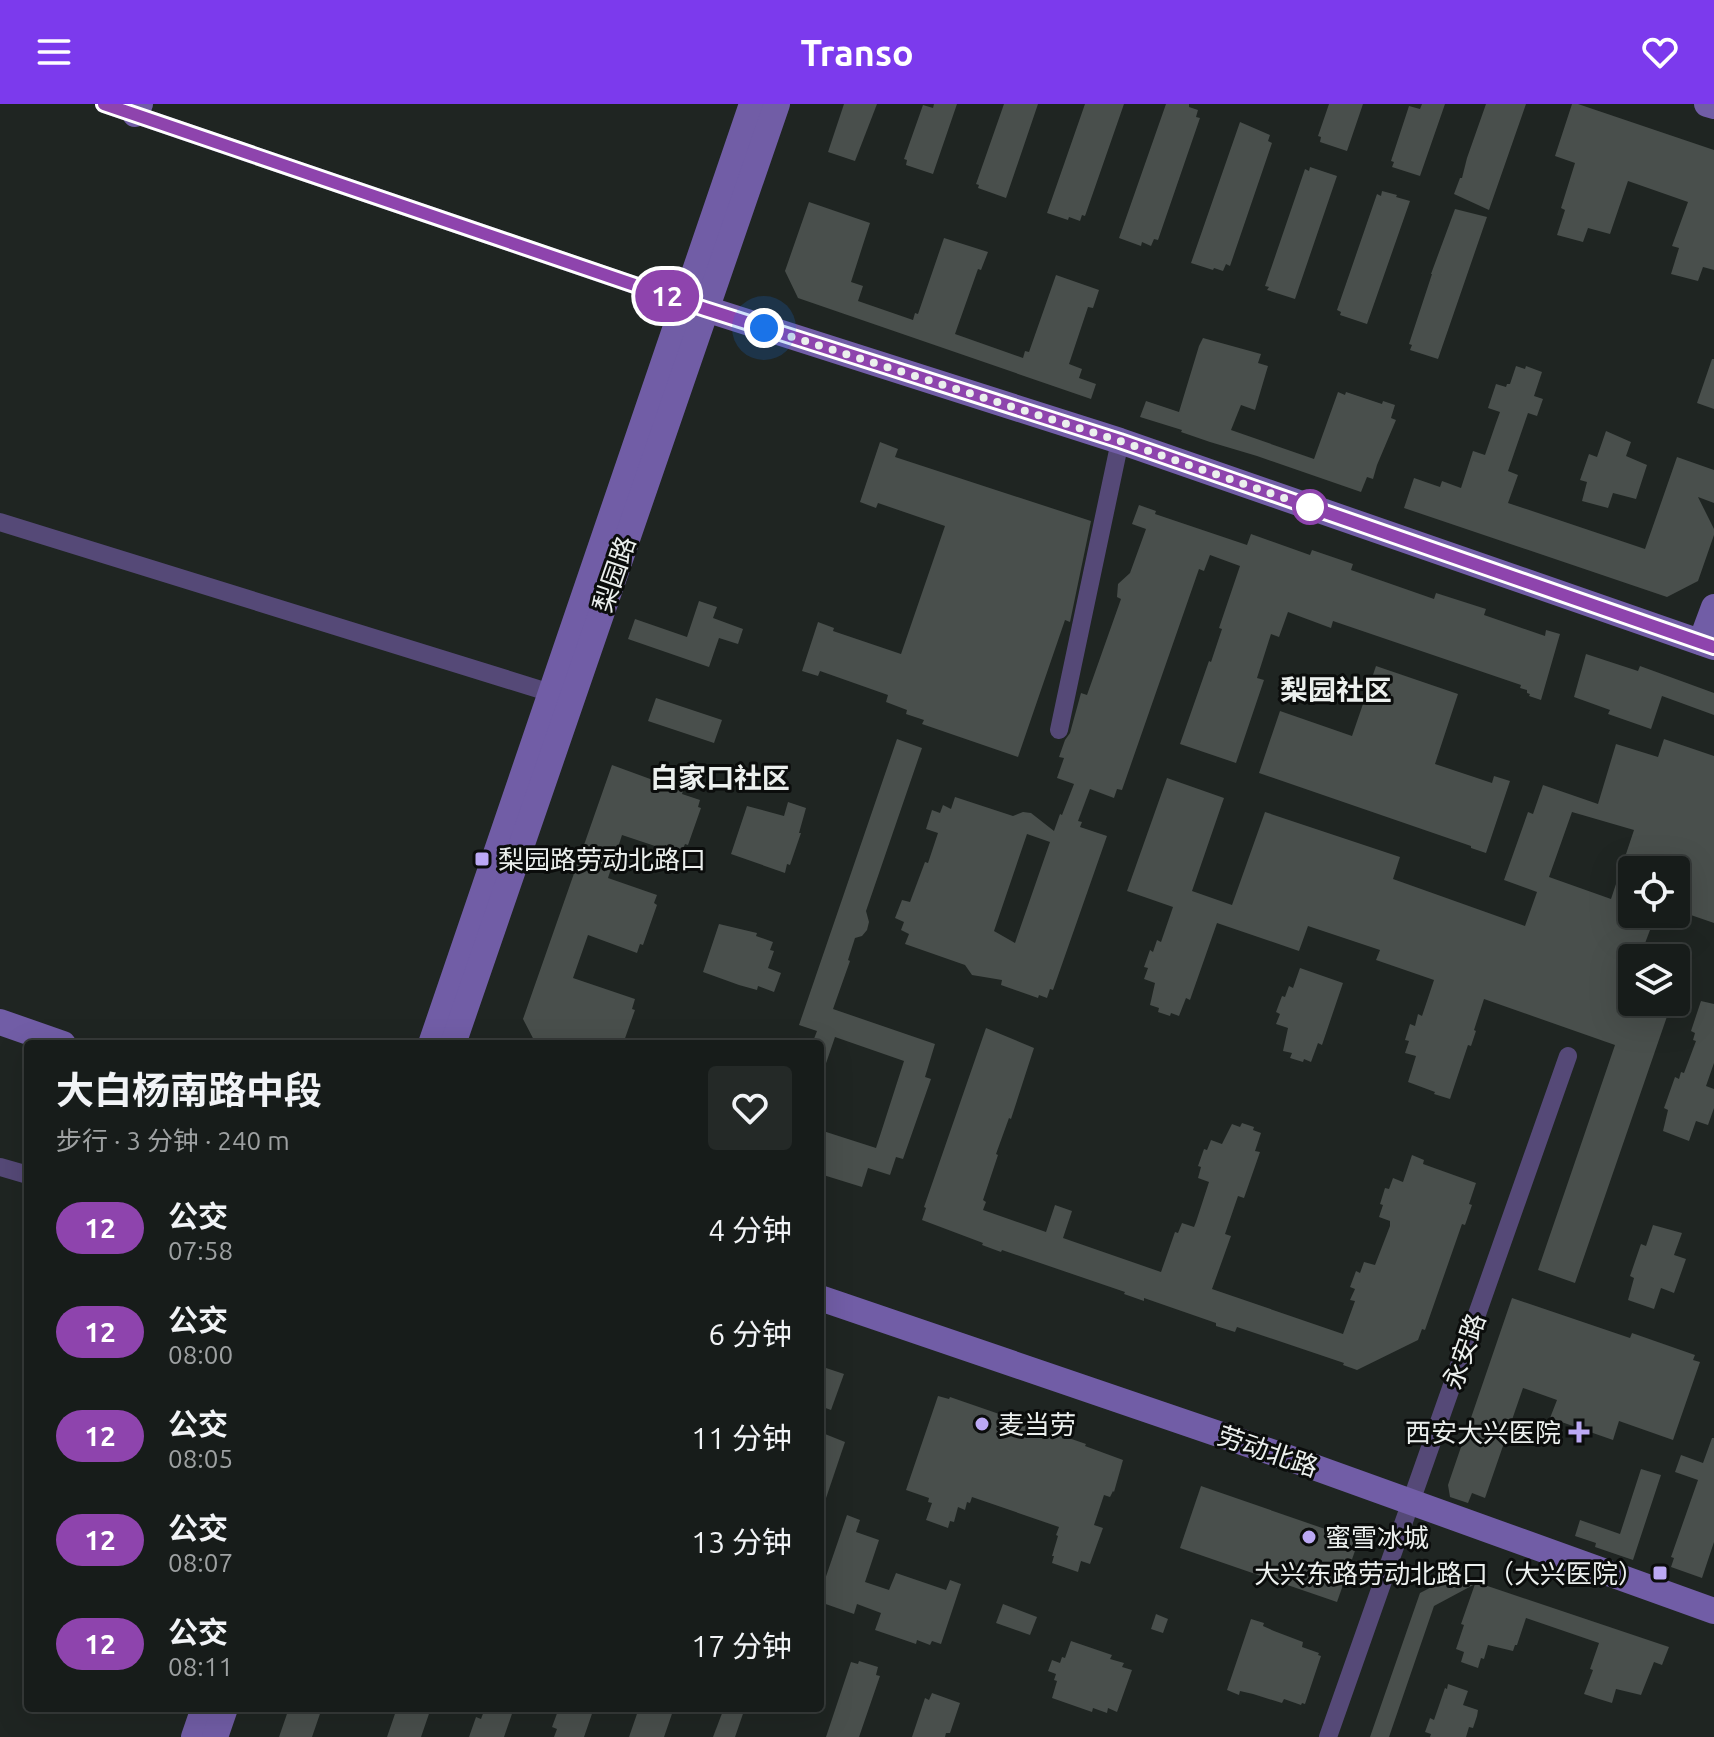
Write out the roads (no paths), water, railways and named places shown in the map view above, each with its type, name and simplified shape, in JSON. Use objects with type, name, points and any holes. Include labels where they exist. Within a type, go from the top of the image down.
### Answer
[{"type":"street","points":[[104,104],[137,109],[694,305],[1120,441],[1708,645],[1714,607]]},
{"type":"street","name":"梨园路","points":[[454,1040],[694,305],[752,104]]},
{"type":"street","name":"梨园路","points":[[432,1040],[551,693],[694,305],[777,104]]},
{"type":"street","points":[[1707,104],[1714,106]]},
{"type":"street","points":[[1059,730],[1120,441]]},
{"type":"street","points":[[0,522],[551,693]]},
{"type":"street","points":[[0,1022],[52,1040]]},
{"type":"street","name":"永安路","points":[[1328,1737],[1568,1056]]},
{"type":"street","points":[[0,1167],[24,1174]]},
{"type":"street","name":"劳动北路","points":[[824,1299],[1286,1457],[1714,1611]]},
{"type":"street","points":[[194,1737],[203,1712]]},
{"type":"street","points":[[215,1737],[224,1712]]},
{"type":"place","name":"梨园路劳动北路口","points":[[482,859]]},
{"type":"place","name":"麦当劳","points":[[982,1424]]},
{"type":"place","name":"西安大兴医院","points":[[1579,1432]]},
{"type":"place","name":"蜜雪冰城","points":[[1309,1537]]},
{"type":"place","name":"大兴东路劳动北路口（大兴医院）","points":[[1660,1573]]},
{"type":"district","name":"梨园社区","points":[[1336,689]]},
{"type":"district","name":"白家口社区","points":[[720,777]]}]
